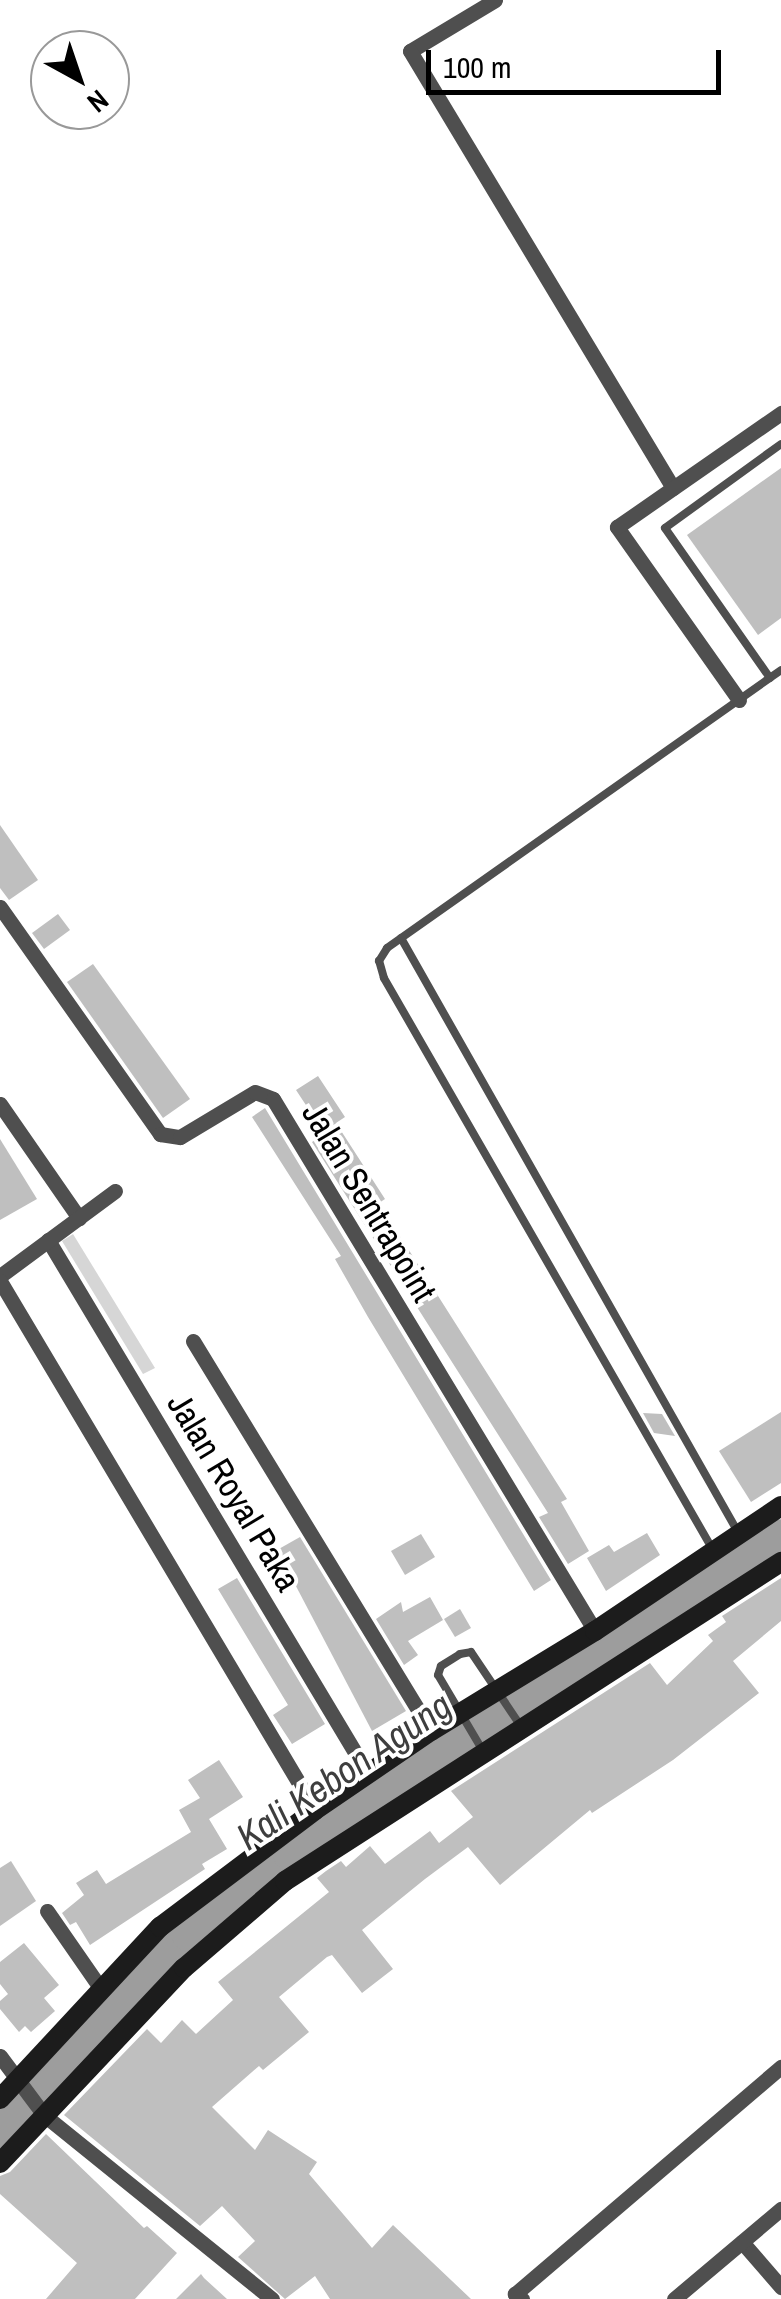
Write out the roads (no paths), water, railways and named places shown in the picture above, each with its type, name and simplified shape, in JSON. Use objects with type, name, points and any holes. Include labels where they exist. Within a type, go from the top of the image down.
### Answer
[{"type":"street","points":[[495,0],[410,51],[674,488]]},
{"type":"street","points":[[739,700],[617,527],[781,413]]},
{"type":"street","name":"Jalan Sentrapoint","points":[[0,907],[160,1134],[180,1137],[255,1092],[272,1099],[595,1631]]},
{"type":"street","points":[[0,1104],[78,1218]]},
{"type":"street","points":[[115,1191],[0,1279],[316,1810]]},
{"type":"street","name":"Jalan Royal Paka","points":[[48,1240],[368,1774]]},
{"type":"street","points":[[193,1342],[432,1731]]},
{"type":"street","points":[[0,2098],[21,2085],[160,1926],[368,1774],[432,1731],[462,1719],[781,1506]]},
{"type":"street","points":[[0,2163],[42,2112],[184,1968],[285,1881],[520,1724],[781,1562]]},
{"type":"street","points":[[48,1911],[101,1989]]},
{"type":"street","points":[[0,2056],[42,2112],[272,2299]]},
{"type":"street","points":[[522,2299],[516,2294],[781,2067]]},
{"type":"street","points":[[674,2299],[781,2210]]},
{"type":"street","points":[[742,2242],[781,2287]]},
{"type":"lane","points":[[770,678],[665,528],[781,444]]},
{"type":"lane","points":[[714,1552],[384,978],[378,961],[401,938],[781,670]]},
{"type":"lane","points":[[401,938],[739,1536]]},
{"type":"lane","points":[[483,1750],[438,1672],[460,1654],[472,1652],[520,1724]]},
{"type":"waterway","name":"Kali Kebon Agung","points":[[0,2131],[189,1934],[290,1853],[781,1536]]}]
